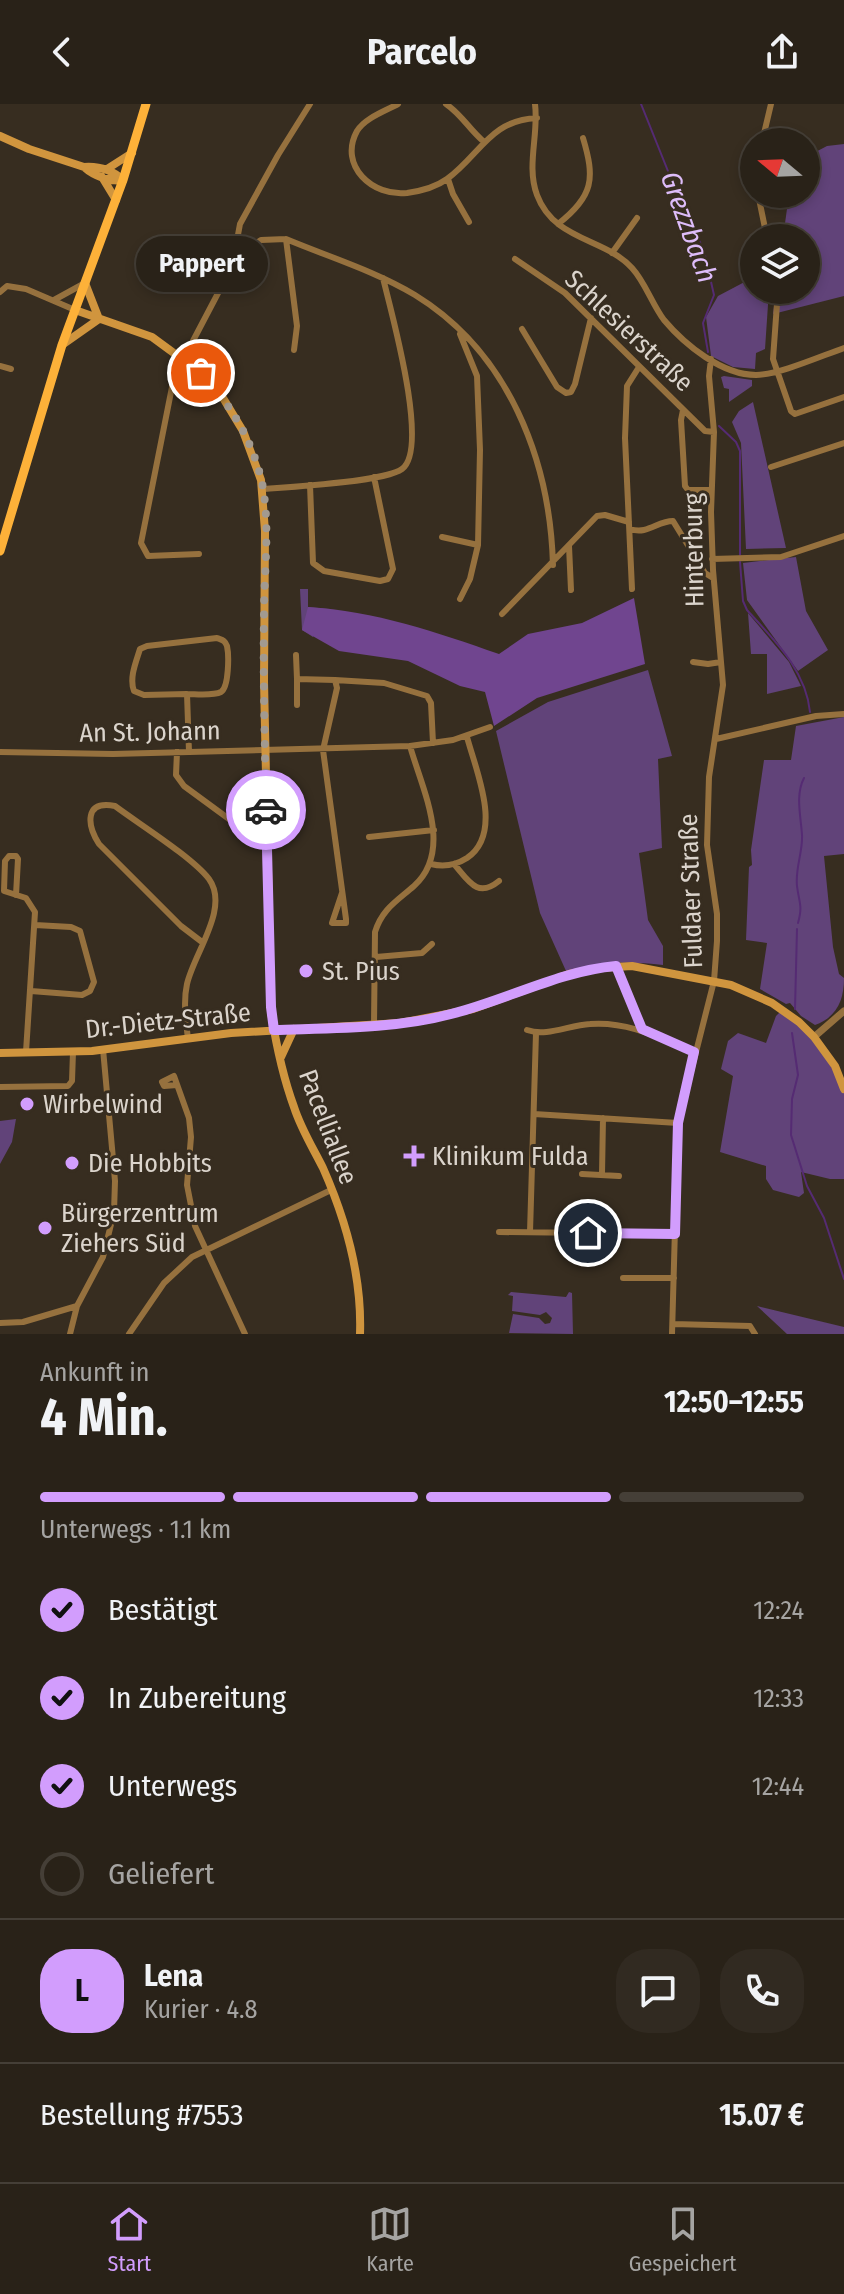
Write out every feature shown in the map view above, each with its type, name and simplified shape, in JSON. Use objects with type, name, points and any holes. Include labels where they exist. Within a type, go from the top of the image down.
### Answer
[{"type":"main road","points":[[0,551],[62,345],[123,180],[146,104]]},
{"type":"main road","points":[[0,136],[29,149],[123,180]]},
{"type":"main road","points":[[104,173],[132,153]]},
{"type":"main road","points":[[104,173],[116,200]]},
{"type":"main road","points":[[62,345],[99,319],[85,283]]},
{"type":"main road","name":"Pacelliallee","points":[[75,310],[145,333],[184,358],[227,404],[249,446],[263,489],[271,1007],[281,1060],[298,1120],[331,1190],[355,1266],[360,1299],[360,1334]]},
{"type":"main road","name":"Dr.-Dietz-Straße","points":[[0,1053],[73,1052],[274,1030],[374,1025],[446,1016],[569,974],[616,966],[661,970],[714,981],[759,995],[793,1017],[814,1037],[835,1066],[844,1089]]},
{"type":"main road","points":[[281,1060],[294,1029]]},
{"type":"street","points":[[243,251],[237,240],[240,224],[310,104]]},
{"type":"street","points":[[398,104],[363,124],[353,145],[356,171],[367,183],[389,193],[429,188],[448,179],[483,141],[514,122],[537,118]]},
{"type":"street","points":[[446,104],[483,141]]},
{"type":"street","points":[[535,104],[533,183],[546,213],[558,224],[632,267],[676,333],[711,359],[736,372],[759,375],[844,348]]},
{"type":"street","points":[[765,128],[771,104]]},
{"type":"street","points":[[558,224],[585,196],[592,175],[583,138]]},
{"type":"street","points":[[448,179],[469,222]]},
{"type":"street","points":[[612,253],[637,218]]},
{"type":"street","points":[[286,239],[297,326],[294,350]]},
{"type":"street","points":[[199,554],[148,556],[141,543],[172,387],[228,272],[243,251],[261,240],[286,239],[383,278],[415,295],[458,330],[493,368],[518,408],[531,437],[540,470],[553,565]]},
{"type":"street","name":"Schlesierstraße","points":[[515,259],[565,293],[705,431],[714,432]]},
{"type":"street","points":[[263,489],[374,477],[406,467],[413,452],[411,413],[383,278]]},
{"type":"street","points":[[54,300],[85,283]]},
{"type":"street","points":[[0,292],[12,285],[75,310]]},
{"type":"street","points":[[777,304],[773,353],[791,411],[795,414],[844,397]]},
{"type":"street","points":[[522,329],[557,387],[566,393],[571,392],[575,384],[591,318]]},
{"type":"street","points":[[458,330],[477,376],[480,450],[478,545],[470,579],[460,599]]},
{"type":"street","name":"Hinterburg","points":[[711,359],[709,376],[714,432],[712,559],[723,685],[716,739]]},
{"type":"street","points":[[0,366],[11,369]]},
{"type":"street","points":[[632,589],[625,438],[627,386],[639,367]]},
{"type":"street","points":[[477,376],[493,368]]},
{"type":"street","points":[[683,410],[685,486],[694,491],[711,490]]},
{"type":"street","points":[[771,467],[844,443]]},
{"type":"street","points":[[310,485],[313,563],[324,571],[380,581],[388,579],[393,569],[374,477]]},
{"type":"street","points":[[502,614],[553,565],[597,516],[605,515],[638,531],[652,530],[665,521],[673,521],[705,573],[713,578]]},
{"type":"street","points":[[712,559],[781,557],[844,536]]},
{"type":"street","points":[[442,537],[478,545]]},
{"type":"street","points":[[552,545],[567,549]]},
{"type":"street","points":[[567,549],[571,590]]},
{"type":"street","points":[[222,640],[226,645],[227,682],[224,689],[218,693],[187,694],[144,695],[134,691],[132,680],[140,649],[222,640]]},
{"type":"street","points":[[296,655],[297,705]]},
{"type":"street","points":[[693,662],[721,662]]},
{"type":"street","points":[[297,679],[384,683],[427,696],[431,703],[433,743]]},
{"type":"street","points":[[335,680],[337,688],[323,750],[342,893]]},
{"type":"street","points":[[187,694],[189,752]]},
{"type":"street","points":[[716,739],[816,716],[844,714]]},
{"type":"street","name":"An St. Johann","points":[[0,752],[75,754],[410,746],[467,737],[490,727]]},
{"type":"street","points":[[431,864],[454,864],[468,857],[478,849],[486,827],[486,814],[467,737]]},
{"type":"street","name":"Fuldaer Straße","points":[[672,1334],[678,1123],[714,981],[717,914],[707,845],[709,777],[716,739]]},
{"type":"street","points":[[374,1025],[375,932],[379,919],[385,909],[420,880],[431,864],[436,842],[410,746]]},
{"type":"street","points":[[177,752],[176,775],[184,786],[229,819],[241,823],[267,823]]},
{"type":"street","points":[[188,1039],[185,996],[216,904],[215,893],[208,877],[115,806],[105,804],[97,807],[90,820],[90,830],[99,844],[181,926],[202,942]]},
{"type":"street","points":[[369,837],[434,830]]},
{"type":"street","points":[[16,895],[18,859],[9,856],[5,859],[3,888],[6,893],[26,898],[33,905],[35,925],[26,1052]]},
{"type":"street","points":[[454,864],[479,888],[485,889],[499,881]]},
{"type":"street","points":[[31,991],[82,995],[90,991],[94,982],[80,931],[71,927],[35,925]]},
{"type":"street","points":[[376,957],[422,953],[432,944]]},
{"type":"street","points":[[616,966],[642,1029]]},
{"type":"street","points":[[814,1037],[844,1011]]},
{"type":"street","points":[[527,1030],[536,1033],[590,1024],[642,1029],[694,1052]]},
{"type":"street","points":[[530,1232],[536,1033]]},
{"type":"street","points":[[70,1334],[77,1306],[103,1257],[114,1212],[115,1181],[103,1049]]},
{"type":"street","points":[[0,1087],[68,1086],[73,1076],[73,1052]]},
{"type":"street","points":[[177,1085],[189,1118],[191,1137],[187,1185],[190,1206],[205,1250],[245,1334]]},
{"type":"street","points":[[534,1114],[678,1123]]},
{"type":"street","points":[[602,1174],[603,1118]]},
{"type":"street","points":[[582,1174],[619,1176]]},
{"type":"street","points":[[129,1334],[164,1283],[186,1262],[331,1190]]},
{"type":"street","points":[[499,1232],[675,1234]]},
{"type":"street","points":[[623,1278],[674,1278]]},
{"type":"street","points":[[0,1323],[23,1322],[77,1306]]},
{"type":"street","points":[[673,1324],[750,1326],[755,1334]]},
{"type":"shaded area","points":[[844,144],[844,296],[820,302],[820,224],[785,224],[787,208],[820,208],[820,150]]},
{"type":"shaded area","points":[[740,284],[740,304],[768,304],[765,349],[756,353],[755,369],[733,367],[711,356],[706,317],[718,296]]},
{"type":"shaded area","points":[[774,304],[812,304],[773,314]]},
{"type":"shaded area","points":[[721,377],[752,380],[752,386],[729,402],[729,389],[724,388]]},
{"type":"shaded area","points":[[753,402],[786,548],[746,549],[741,443],[732,422],[739,411]]},
{"type":"shaded area","points":[[796,557],[806,611],[828,650],[798,671],[747,600],[743,563]]},
{"type":"shaded area","points":[[300,589],[308,589],[308,607],[330,609],[313,637],[302,630]]},
{"type":"shaded area","points":[[634,598],[645,664],[537,698],[494,726],[485,692],[460,686],[408,661],[339,651],[302,630],[308,607],[333,609],[405,624],[499,654],[528,634],[582,623]]},
{"type":"shaded area","points":[[748,613],[789,662],[801,686],[767,694],[767,654],[751,654]]},
{"type":"shaded area","points":[[648,670],[672,756],[658,759],[662,848],[639,853],[648,920],[663,946],[663,965],[614,963],[566,971],[540,913],[496,731],[548,702]]},
{"type":"shaded area","points":[[844,717],[844,854],[824,856],[833,947],[844,986],[838,1007],[823,1022],[815,1025],[801,1016],[790,1003],[786,1004],[760,989],[767,943],[746,940],[749,867],[752,865],[751,850],[764,760],[791,760],[796,726]]},
{"type":"shaded area","points":[[782,1010],[814,1037],[844,1089],[844,1179],[801,1172],[804,1193],[799,1197],[773,1190],[766,1179],[766,1166],[720,1152],[733,1076],[721,1069],[728,1041],[738,1033],[766,1043],[776,1016]]},
{"type":"shaded area","points":[[16,1119],[12,1142],[0,1164],[0,1121]]},
{"type":"shaded area","points":[[511,1292],[566,1297],[569,1292],[572,1293],[573,1334],[509,1333],[513,1314],[539,1318],[545,1324],[550,1323],[552,1318],[546,1312],[540,1315],[512,1311],[513,1296],[508,1295]]},
{"type":"shaded area","points":[[757,1306],[844,1327],[844,1334],[787,1334]]},
{"type":"waterway","name":"Grezzbach","points":[[641,104],[704,251],[714,295],[703,323],[708,352]]},
{"type":"waterway","name":"Grezzbach","points":[[719,426],[736,442],[740,451],[740,555]]},
{"type":"waterway","name":"Grezzbach","points":[[740,562],[743,601],[747,610],[787,656],[802,683],[810,712]]},
{"type":"waterway","name":"Grezzbach","points":[[798,923],[797,879],[802,841],[799,799],[804,778]]},
{"type":"waterway","name":"Grezzbach","points":[[795,1009],[797,929]]},
{"type":"waterway","name":"Grezzbach","points":[[792,1033],[798,1075],[792,1099],[791,1135],[807,1186],[824,1218],[844,1279]]},
{"type":"way so far","points":[[201,373],[220,393],[243,431],[263,489],[266,810]]},
{"type":"place","name":"Pappert","points":[[201,373]]},
{"type":"place","name":"St. Pius","points":[[306,971]]},
{"type":"place","name":"Wirbelwind","points":[[27,1104]]},
{"type":"place","name":"Klinikum Fulda","points":[[414,1156]]},
{"type":"place","name":"Die Hobbits","points":[[72,1163]]},
{"type":"place","name":"Bürgerzentrum Ziehers Süd","points":[[45,1228]]},
{"type":"route","points":[[266,810],[274,1030],[400,1023],[446,1016],[569,974],[616,966],[642,1029],[694,1052],[678,1123],[675,1234],[588,1233]]}]
